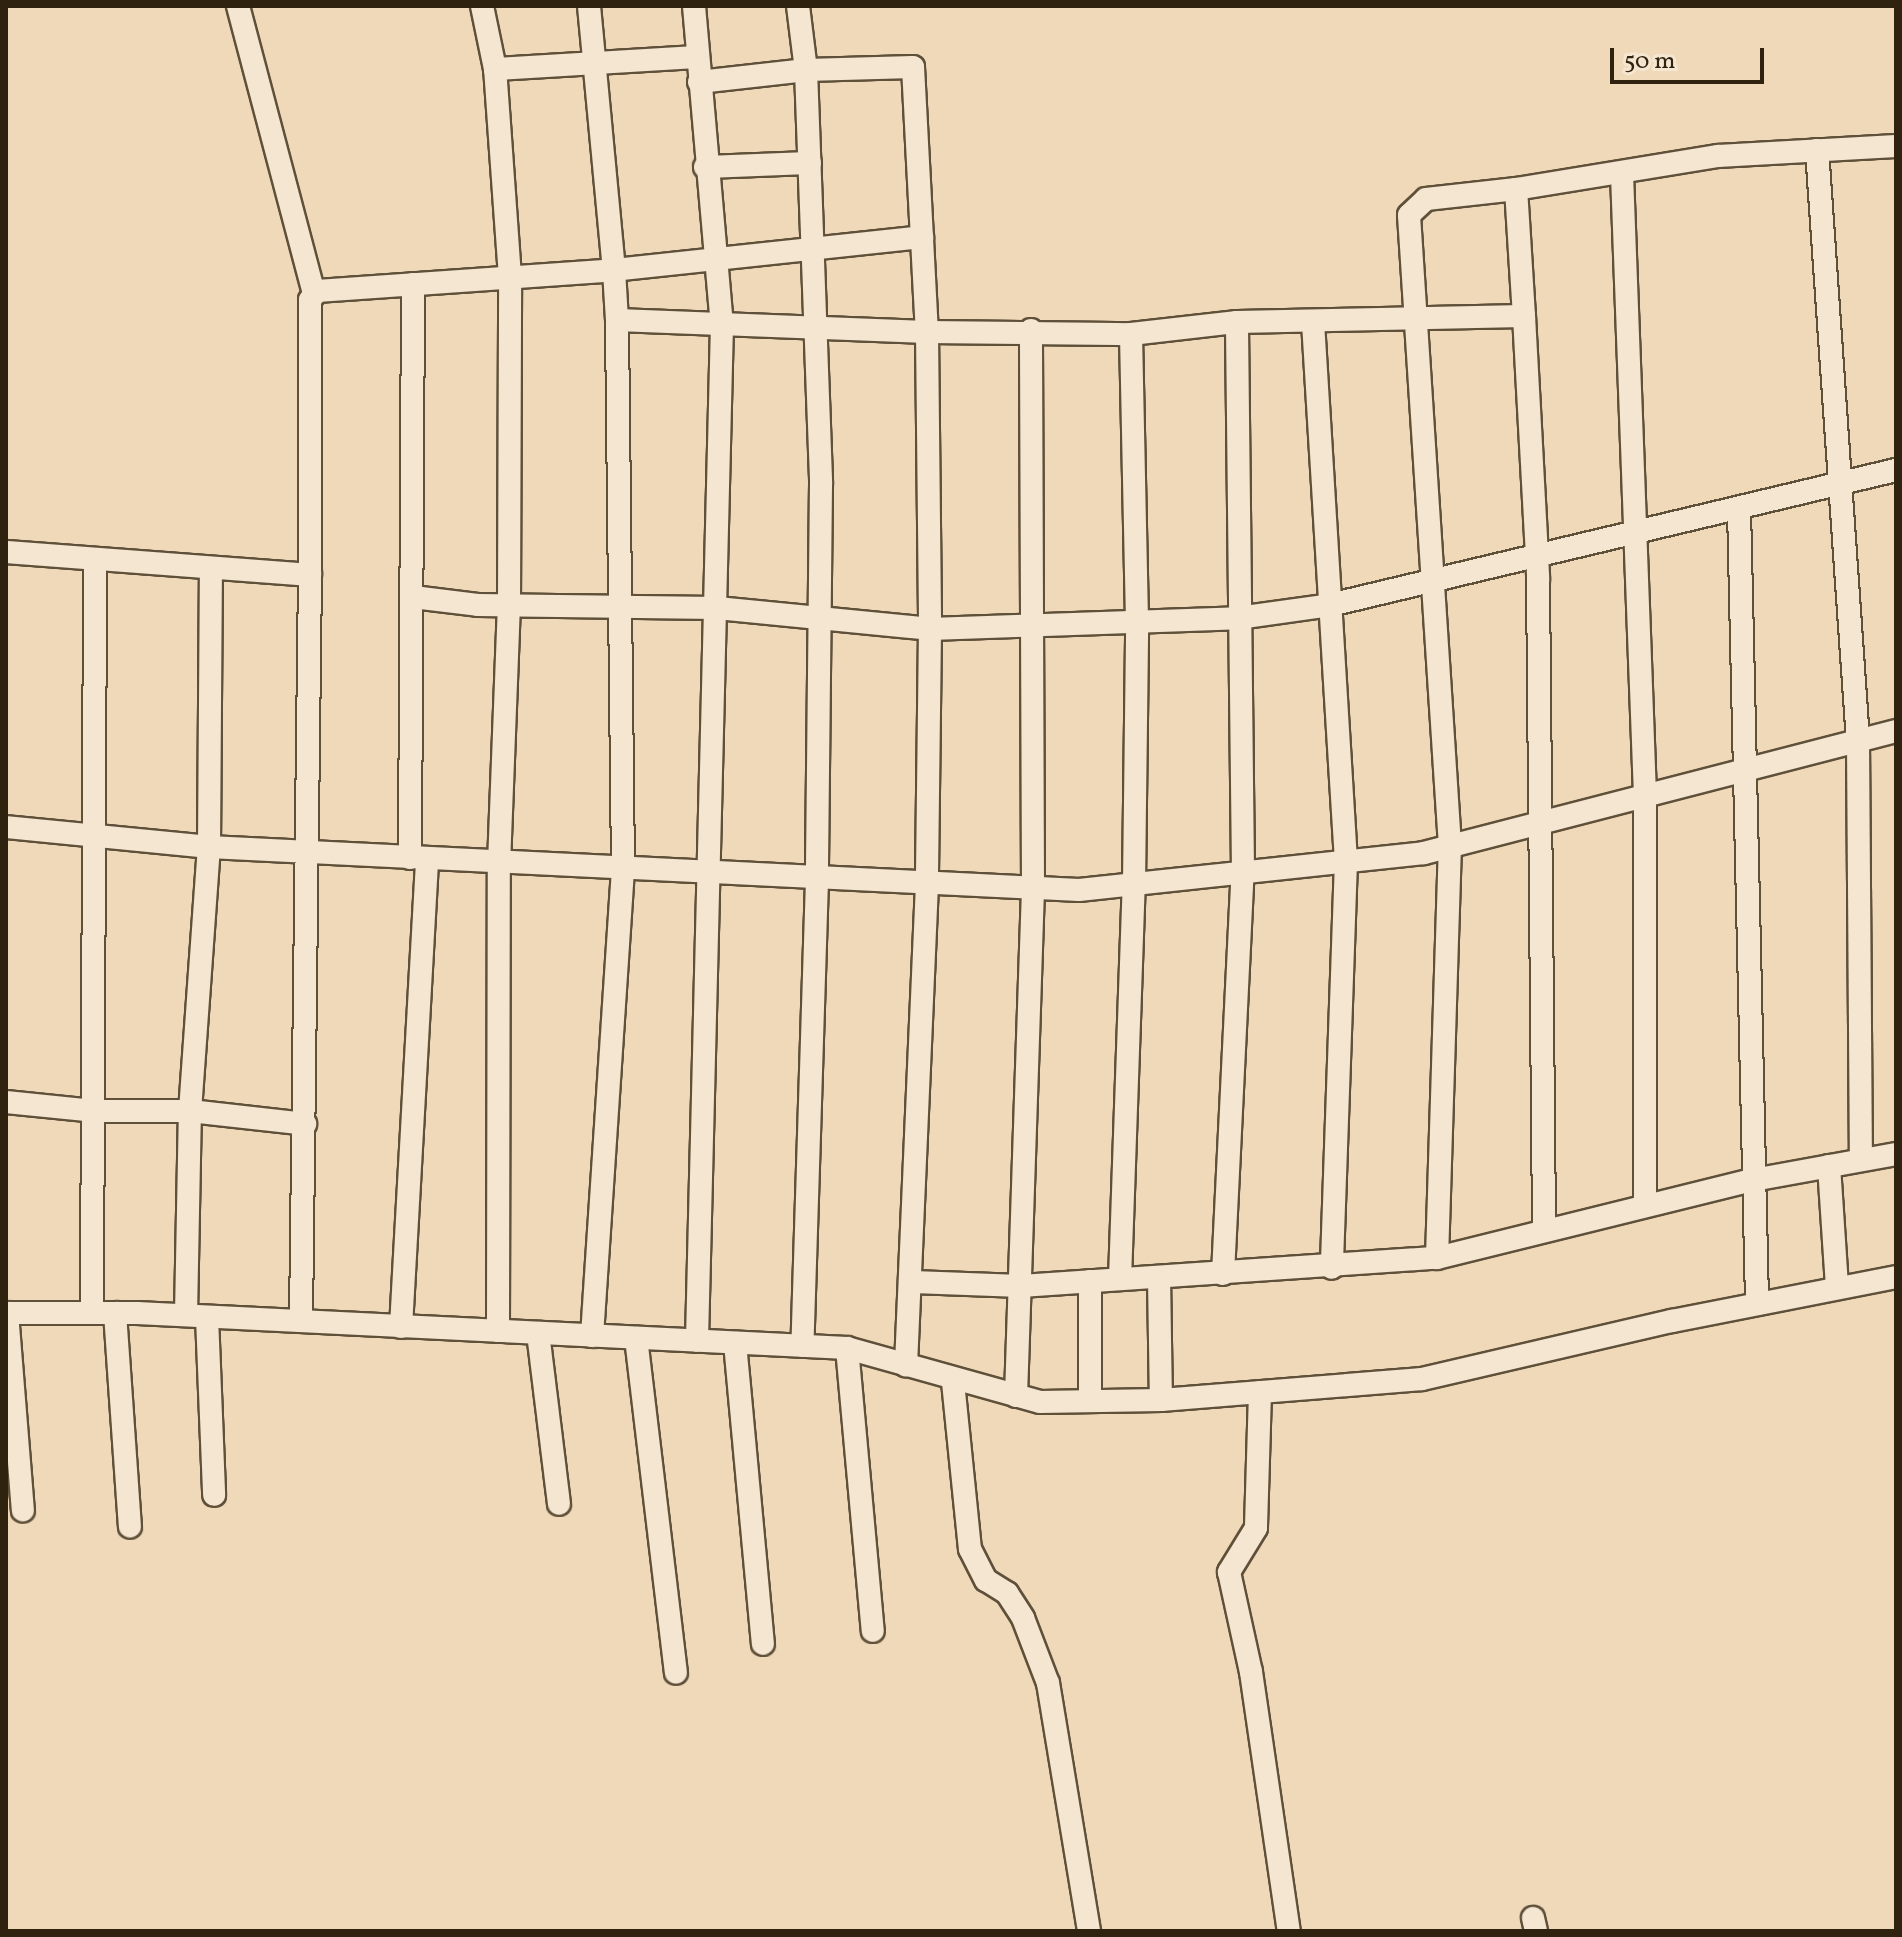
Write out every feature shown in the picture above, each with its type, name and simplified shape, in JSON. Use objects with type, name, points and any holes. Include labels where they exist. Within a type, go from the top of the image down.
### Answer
[{"type":"street","points":[[238,6],[314,293],[310,300],[310,853],[301,1321]]},
{"type":"street","points":[[482,6],[495,69],[510,277],[509,606],[499,864],[498,1331]]},
{"type":"street","points":[[589,6],[617,320],[617,606],[623,870],[592,1336]]},
{"type":"street","points":[[694,6],[705,167],[722,324],[697,1341]]},
{"type":"street","points":[[798,6],[806,70],[818,327],[820,620],[817,880],[802,1346]]},
{"type":"street","points":[[495,69],[593,60],[698,57]]},
{"type":"street","points":[[699,82],[806,70],[913,67],[927,332],[930,629],[927,884],[913,1282],[905,1335],[906,1366]]},
{"type":"street","points":[[1437,1258],[1450,846],[1412,318],[1413,207],[1434,198],[1622,174],[1718,156],[1896,146]]},
{"type":"street","points":[[1817,150],[1858,741],[1861,1158]]},
{"type":"street","points":[[705,167],[810,163]]},
{"type":"street","points":[[1622,174],[1645,796],[1645,1204]]},
{"type":"street","points":[[1516,189],[1536,556],[1544,1230]]},
{"type":"street","points":[[314,293],[614,270],[714,256],[922,237]]},
{"type":"street","points":[[401,1327],[418,859],[413,597],[413,284]]},
{"type":"street","points":[[617,320],[927,332],[1031,330],[1131,334],[1237,322],[1524,316]]},
{"type":"street","points":[[1223,1274],[1243,872],[1237,322]]},
{"type":"street","points":[[1313,322],[1346,861],[1332,1268]]},
{"type":"street","points":[[1016,1396],[1033,888],[1031,330]]},
{"type":"street","points":[[1120,1279],[1134,884],[1137,621],[1131,334]]},
{"type":"street","points":[[413,597],[509,606],[717,608],[930,629],[1238,618],[1330,605],[1896,470]]},
{"type":"street","points":[[1739,508],[1748,769],[1757,1304]]},
{"type":"street","points":[[6,552],[310,575]]},
{"type":"street","points":[[92,1313],[95,560]]},
{"type":"street","points":[[211,568],[209,847],[190,1111],[196,1316],[214,1495]]},
{"type":"street","points":[[6,827],[209,847],[707,875],[1033,888],[1134,884],[1346,861],[1450,846],[1896,731]]},
{"type":"street","points":[[6,1102],[94,1111],[190,1111],[305,1124]]},
{"type":"street","points":[[913,1282],[1021,1286],[1332,1268],[1437,1258],[1645,1204],[1861,1158],[1896,1154]]},
{"type":"street","points":[[1829,1166],[1837,1288]]},
{"type":"street","points":[[1159,1277],[1161,1400]]},
{"type":"street","points":[[23,1510],[6,1313],[196,1316],[847,1348],[953,1382],[1040,1402],[1161,1400],[1422,1379],[1757,1304],[1896,1277]]},
{"type":"street","points":[[1090,1281],[1090,1401]]},
{"type":"street","points":[[115,1313],[130,1526]]},
{"type":"street","points":[[538,1333],[559,1504]]},
{"type":"street","points":[[636,1338],[676,1673]]},
{"type":"street","points":[[735,1343],[763,1644]]},
{"type":"street","points":[[847,1348],[873,1631]]},
{"type":"street","points":[[953,1382],[970,1549],[986,1580],[1007,1593],[1023,1618],[1048,1683],[1089,1931]]},
{"type":"street","points":[[1260,1392],[1256,1528],[1229,1572],[1251,1672],[1289,1931]]}]
